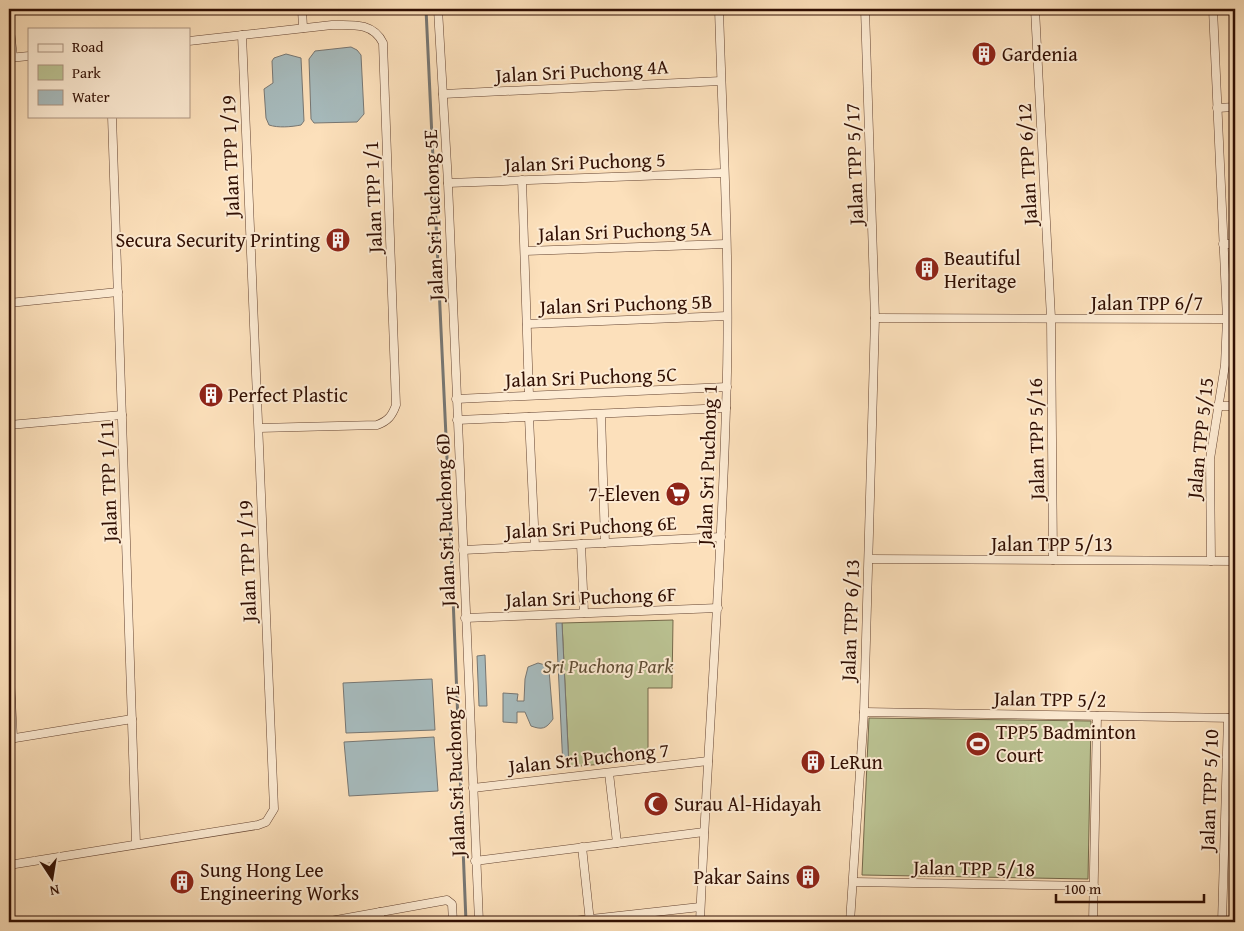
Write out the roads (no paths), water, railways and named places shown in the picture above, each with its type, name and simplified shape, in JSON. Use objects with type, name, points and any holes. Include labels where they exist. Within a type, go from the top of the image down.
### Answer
[{"type":"street","points":[[302,9],[303,28]]},
{"type":"street","name":"Jalan Sri Puchong 5E","points":[[438,9],[448,183],[457,420]]},
{"type":"street","name":"Jalan Sri Puchong 1","points":[[700,922],[718,608],[727,387],[726,244],[719,9]]},
{"type":"street","name":"Jalan TPP 5/17","points":[[865,9],[875,318]]},
{"type":"street","name":"Jalan TPP 6/12","points":[[1035,9],[1051,318]]},
{"type":"street","name":"Jalan TPP 6/7","points":[[875,318],[1227,320],[1213,9]]},
{"type":"street","points":[[9,20],[11,57],[28,56]]},
{"type":"street","name":"Jalan TPP 1/1","points":[[190,41],[332,25],[363,26],[379,33],[383,43],[396,405],[393,415],[386,421],[377,424],[258,428]]},
{"type":"street","name":"Jalan TPP 1/19","points":[[9,864],[258,825],[266,822],[274,809],[242,35]]},
{"type":"street","name":"Jalan Sri Puchong 4A","points":[[443,94],[721,82]]},
{"type":"street","points":[[1217,108],[1235,107]]},
{"type":"street","name":"Jalan TPP 1/11","points":[[112,118],[136,844]]},
{"type":"street","name":"Jalan Sri Puchong 5","points":[[448,183],[724,173]]},
{"type":"street","points":[[522,180],[528,395]]},
{"type":"street","name":"Jalan Sri Puchong 5A","points":[[525,251],[726,244]]},
{"type":"street","points":[[1223,244],[1235,244]]},
{"type":"street","points":[[9,303],[118,292]]},
{"type":"street","name":"Jalan Sri Puchong 5B","points":[[526,324],[726,316]]},
{"type":"street","name":"Jalan TPP 6/13","points":[[850,922],[864,712],[875,318]]},
{"type":"street","name":"Jalan TPP 5/16","points":[[1051,318],[1053,560]]},
{"type":"street","name":"Jalan TPP 5/15","points":[[1211,561],[1208,485],[1226,351],[1227,320]]},
{"type":"street","name":"Jalan Sri Puchong 5C","points":[[456,398],[727,387]]},
{"type":"street","points":[[1218,406],[1235,406]]},
{"type":"street","points":[[457,420],[726,408]]},
{"type":"street","points":[[601,414],[605,543]]},
{"type":"street","points":[[9,425],[122,415]]},
{"type":"street","points":[[529,417],[535,546]]},
{"type":"street","name":"Jalan Sri Puchong 6D","points":[[457,420],[465,618]]},
{"type":"street","name":"Jalan Sri Puchong 6E","points":[[463,550],[721,537]]},
{"type":"street","points":[[581,544],[584,613]]},
{"type":"street","name":"Jalan TPP 5/13","points":[[868,559],[1235,561]]},
{"type":"street","name":"Jalan Sri Puchong 6F","points":[[465,618],[718,608]]},
{"type":"street","name":"Jalan Sri Puchong 7E","points":[[465,618],[478,922]]},
{"type":"street","points":[[9,658],[11,739],[132,720]]},
{"type":"street","name":"Jalan TPP 5/2","points":[[864,712],[1232,718]]},
{"type":"street","points":[[1093,922],[1097,716]]},
{"type":"street","name":"Jalan TPP 5/10","points":[[1222,922],[1232,718]]},
{"type":"street","name":"Jalan Sri Puchong 7","points":[[472,788],[708,761]]},
{"type":"street","points":[[609,773],[617,843]]},
{"type":"street","points":[[475,861],[704,832]]},
{"type":"street","points":[[582,847],[590,921]]},
{"type":"street","name":"Jalan TPP 5/18","points":[[854,882],[1094,886]]},
{"type":"street","points":[[325,922],[447,900],[452,904],[453,922]]},
{"type":"street","points":[[564,922],[590,921],[700,907]]},
{"type":"street","points":[[380,912],[380,922]]},
{"type":"water","points":[[351,47],[361,55],[364,114],[357,122],[314,123],[311,119],[309,59],[315,51]]},
{"type":"water","points":[[286,54],[301,58],[304,121],[301,125],[297,126],[273,126],[269,125],[266,118],[264,89],[273,83],[272,61],[274,58]]},
{"type":"water","points":[[556,623],[562,623],[569,767],[563,767]]},
{"type":"water","points":[[485,655],[487,706],[479,706],[477,656]]},
{"type":"water","points":[[538,663],[545,665],[549,670],[553,719],[546,727],[538,728],[531,726],[525,712],[517,712],[517,723],[503,722],[503,693],[518,694],[517,701],[524,701],[525,679],[528,667]]},
{"type":"water","points":[[432,679],[435,730],[346,733],[343,683]]},
{"type":"water","points":[[434,737],[438,791],[349,796],[344,742]]},
{"type":"waterway","points":[[426,9],[450,522],[466,922]]},
{"type":"place","name":"Gardenia","points":[[984,54]]},
{"type":"place","name":"Secura Security Printing","points":[[338,240]]},
{"type":"place","name":"Beautiful Heritage","points":[[927,269]]},
{"type":"place","name":"Perfect Plastic","points":[[211,395]]},
{"type":"place","name":"7-Eleven","points":[[678,494]]},
{"type":"place","name":"TPP5 Badminton Court","points":[[978,744]]},
{"type":"place","name":"LeRun","points":[[813,762]]},
{"type":"place","name":"Surau Al-Hidayah","points":[[656,804]]},
{"type":"place","name":"Pakar Sains","points":[[808,877]]},
{"type":"place","name":"Sung Hong Lee Engineering Works","points":[[182,882]]},
{"type":"park label","name":"Sri Puchong Park","points":[[608,666]]}]
